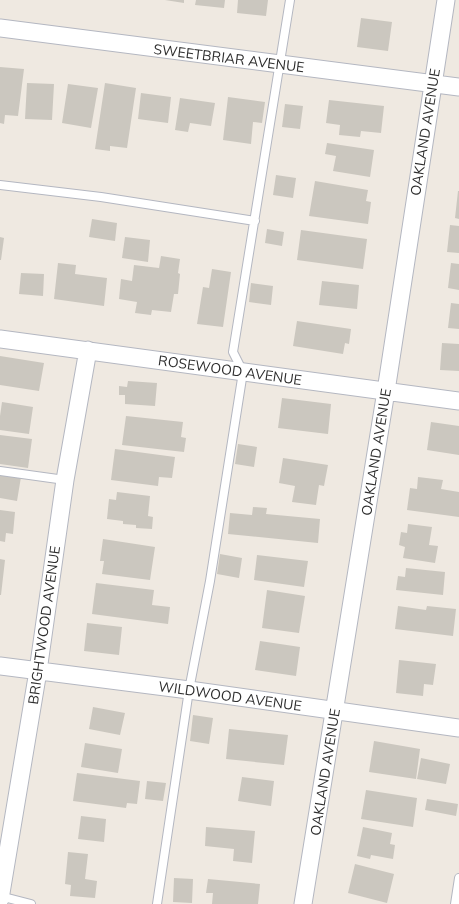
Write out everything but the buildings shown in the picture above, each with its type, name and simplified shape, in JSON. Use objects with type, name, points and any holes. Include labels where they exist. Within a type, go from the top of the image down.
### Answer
[{"type":"street","name":"OAKLAND AVENUE","points":[[303,904],[386,391],[446,0]]},
{"type":"street","name":"SWEETBRIAR AVENUE","points":[[0,28],[459,87]]},
{"type":"street","name":"ROSEWOOD AVENUE","points":[[0,339],[459,401]]},
{"type":"street","name":"BRIGHTWOOD AVENUE","points":[[0,897],[5,834],[38,671],[65,480],[88,350]]},
{"type":"street","name":"WILDWOOD AVENUE","points":[[0,666],[189,690],[459,728]]},
{"type":"lane","points":[[157,904],[189,690],[210,581],[243,372],[234,352],[290,0]]},
{"type":"lane","points":[[0,185],[101,197],[255,222]]},
{"type":"lane","points":[[0,471],[65,480]]},
{"type":"lane","points":[[455,904],[459,878]]},
{"type":"lane","points":[[0,897],[31,904]]}]
